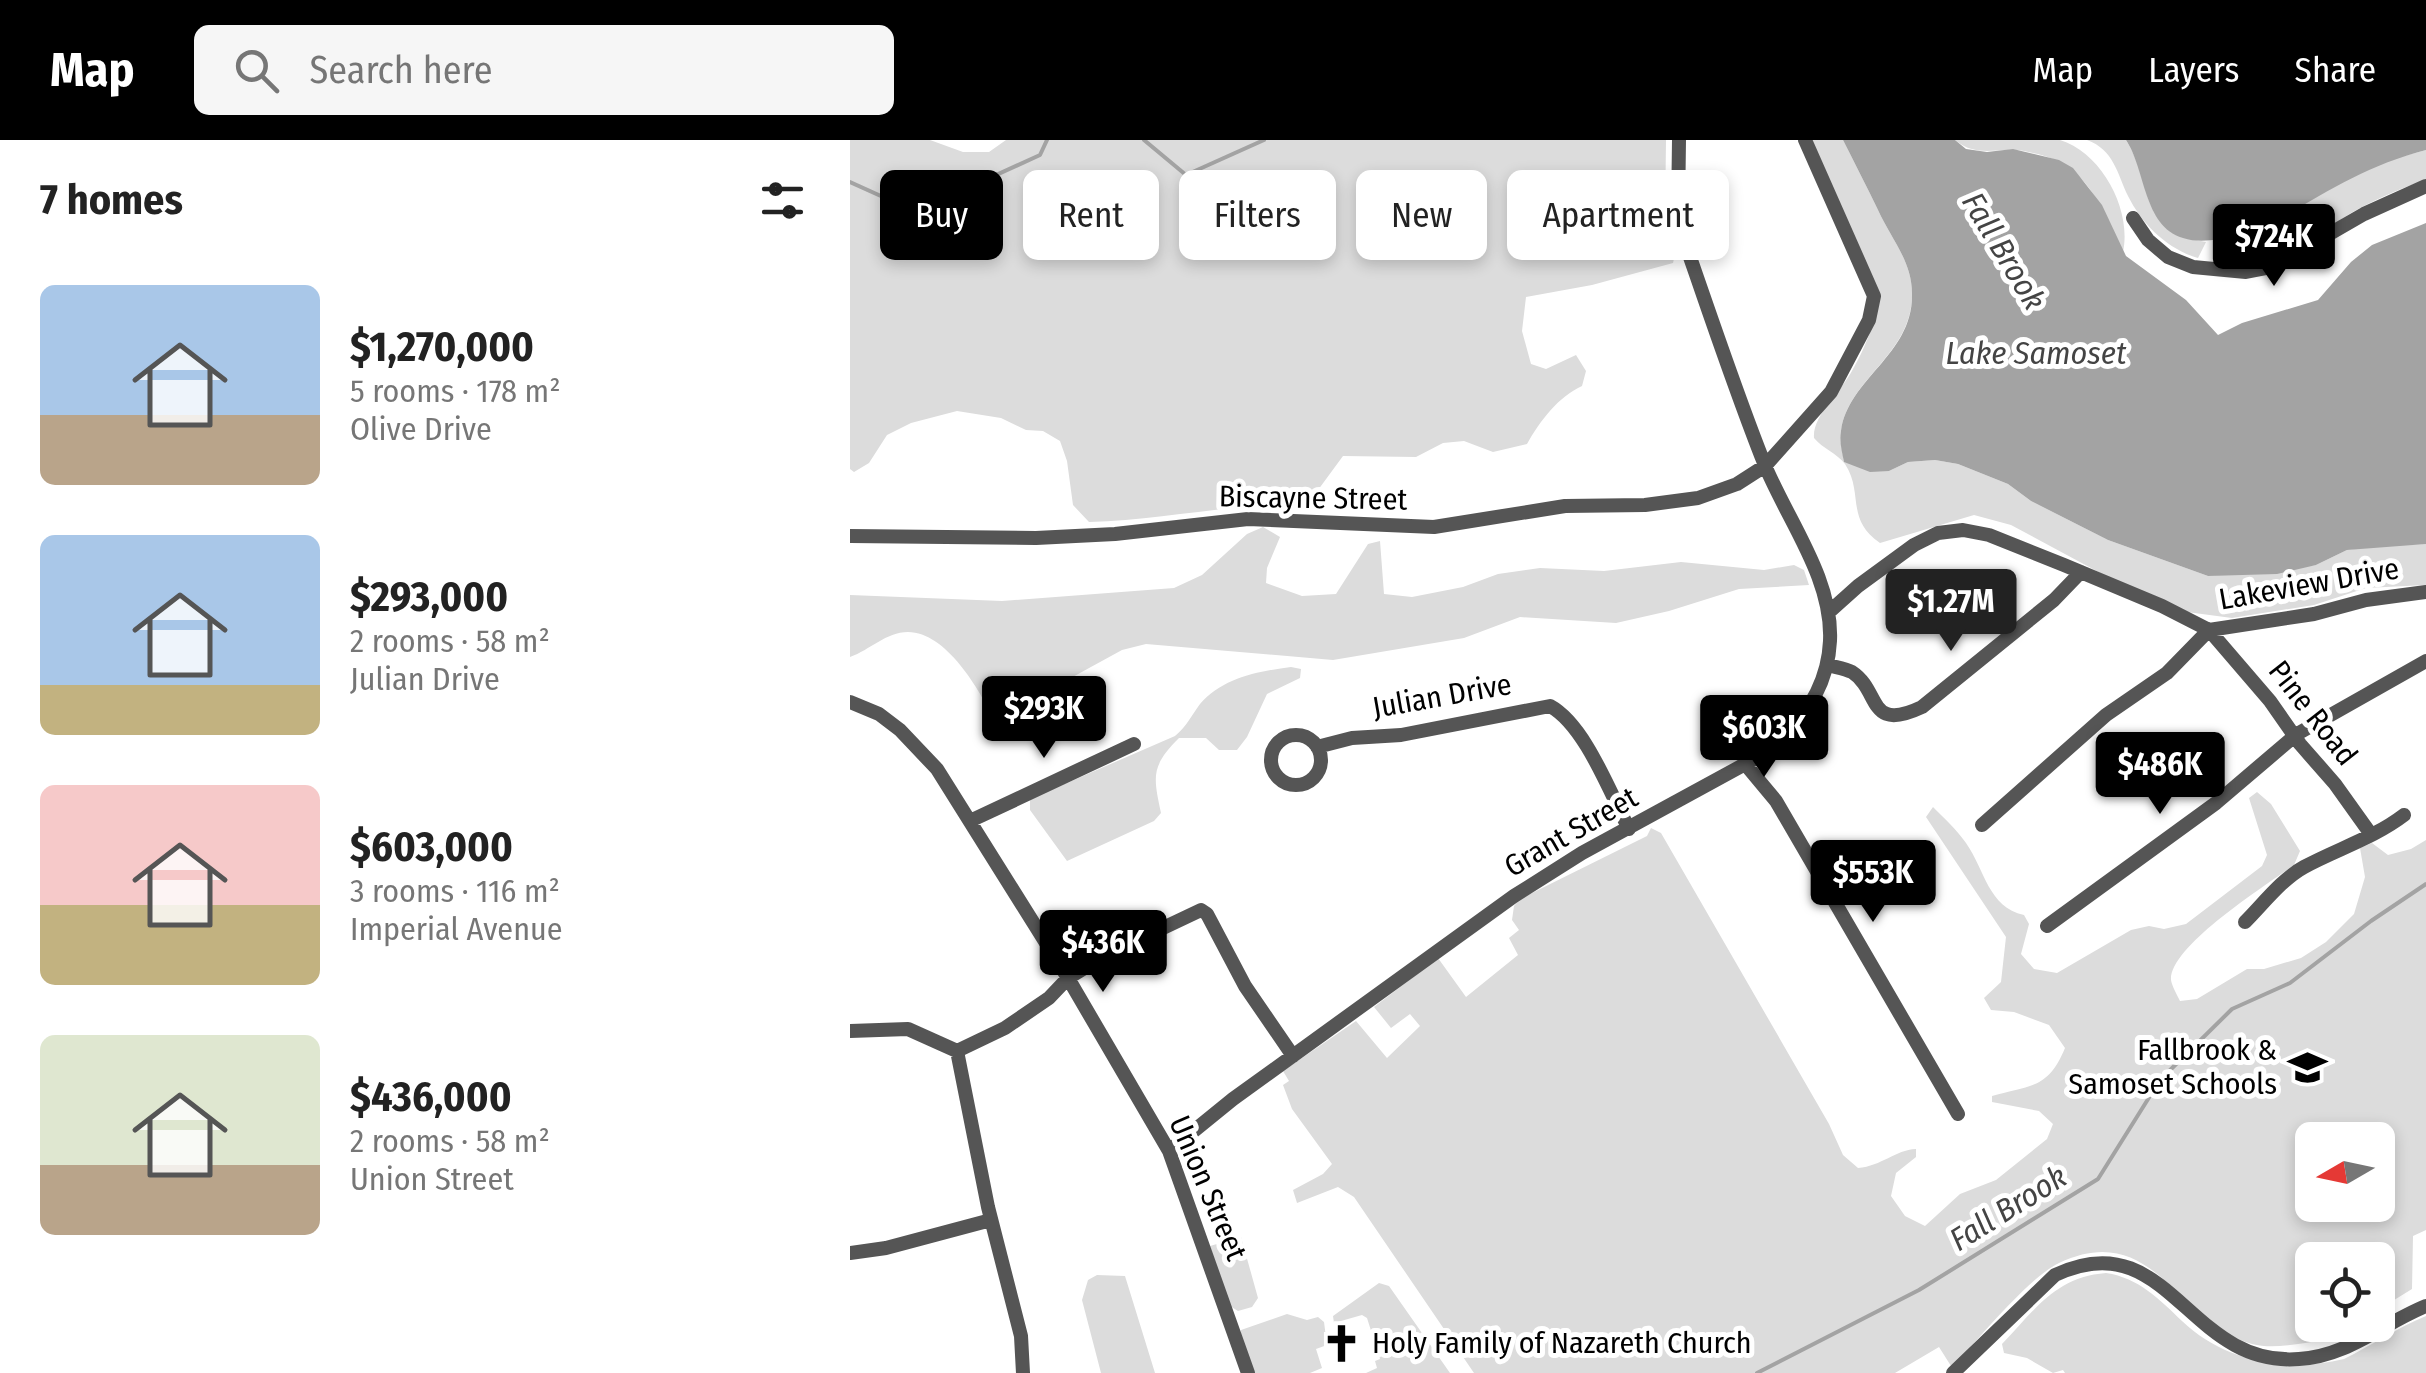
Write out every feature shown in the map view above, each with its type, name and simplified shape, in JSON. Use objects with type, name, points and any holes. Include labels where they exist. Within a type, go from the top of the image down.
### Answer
[{"type":"street","name":"Grant Street","points":[[1169,1151],[1514,896],[1582,853],[1746,766],[1789,734],[1806,713],[1828,665],[1829,612],[1822,586],[1765,466],[1684,240],[1678,214],[1679,140]]},
{"type":"street","points":[[1765,466],[1831,392],[1868,320],[1874,296],[1805,140]]},
{"type":"street","points":[[2133,218],[2148,240],[2168,257],[2193,266],[2246,272],[2272,267],[2364,214],[2426,186]]},
{"type":"street","name":"Biscayne Street","points":[[850,536],[1096,535],[1248,519],[1434,527],[1565,506],[1672,503],[1738,484],[1765,466]]},
{"type":"street","name":"Lakeview Drive","points":[[1829,612],[1892,560],[1938,533],[1964,530],[1990,535],[2081,572],[2209,630],[2426,592]]},
{"type":"street","points":[[1828,665],[1854,673],[1878,710],[1892,716],[1908,713],[1922,706],[2054,600],[2081,572]]},
{"type":"street","points":[[1982,825],[2106,715],[2168,673],[2209,630]]},
{"type":"street","name":"Pine Road","points":[[2209,630],[2270,700],[2294,737],[2370,833]]},
{"type":"street","points":[[2047,926],[2216,803],[2294,737],[2426,661]]},
{"type":"street","name":"Union Street","points":[[850,702],[879,714],[937,768],[1068,978],[1169,1151],[1248,1373]]},
{"type":"street","name":"Julian Drive","points":[[1317,747],[1550,706],[1564,714],[1582,739],[1629,828]]},
{"type":"street","points":[[972,820],[1134,744]]},
{"type":"street","points":[[1746,766],[1776,802],[1958,1114]]},
{"type":"street","points":[[2245,922],[2302,868],[2387,828],[2404,814]]},
{"type":"street","points":[[850,1031],[908,1029],[957,1051],[1005,1028],[1050,998],[1068,978],[1106,955],[1196,912],[1205,912],[1245,986],[1293,1056]]},
{"type":"street","points":[[957,1051],[1021,1336],[1023,1373]]},
{"type":"street","points":[[850,1253],[886,1248],[992,1220]]},
{"type":"street","points":[[1952,1373],[2055,1276],[2074,1266],[2093,1263],[2114,1262],[2140,1270],[2218,1336],[2237,1348],[2276,1359],[2296,1360],[2340,1352],[2426,1306]]},
{"type":"shaded area","points":[[850,140],[930,140],[963,152],[989,152],[1006,140],[1666,140],[1666,170],[1507,170],[1507,260],[1674,260],[1592,285],[1526,297],[1522,331],[1531,364],[1546,369],[1576,355],[1586,371],[1582,386],[1550,410],[1527,444],[1493,452],[1464,441],[1443,443],[1416,457],[1343,456],[1307,505],[1089,522],[1073,505],[1060,441],[1043,431],[1026,430],[1001,418],[957,411],[911,423],[887,435],[869,463],[854,472],[850,469]]},
{"type":"shaded area","points":[[1812,140],[1843,140],[1900,251],[1911,284],[1909,317],[1901,335],[1846,413],[1841,435],[1844,462],[1889,471],[1908,462],[1935,460],[1958,464],[2008,484],[2031,501],[2108,540],[2208,576],[2316,565],[2347,550],[2426,544],[2426,585],[2366,588],[2314,605],[2232,618],[2187,612],[2104,575],[2011,525],[1974,515],[1880,543],[1862,525],[1854,485],[1845,464],[1814,438],[1818,421],[1861,353],[1879,301]]},
{"type":"shaded area","points":[[1955,140],[2060,140],[2075,147],[2089,157],[2111,185],[2123,219],[2123,252],[2092,192],[2070,169],[2038,154],[1974,150]]},
{"type":"shaded area","points":[[2087,140],[2126,140],[2158,217],[2168,228],[2206,242],[2198,258],[2166,242],[2148,226],[2109,156]]},
{"type":"shaded area","points":[[2426,150],[2426,180],[2360,208],[2282,256],[2265,262],[2231,260],[2229,237],[2245,239],[2332,186],[2382,162]]},
{"type":"shaded area","points":[[1263,527],[1280,537],[1267,568],[1266,583],[1302,596],[1336,594],[1368,544],[1380,541],[1384,594],[1412,597],[1463,587],[1498,574],[1540,568],[1604,571],[1681,562],[1764,570],[1794,565],[1804,570],[1809,585],[1739,589],[1616,623],[1520,617],[1464,638],[1333,660],[1146,644],[1122,650],[994,720],[960,665],[936,642],[922,635],[892,635],[850,657],[850,595],[1002,601],[1174,588],[1202,575],[1247,534]]},
{"type":"shaded area","points":[[1291,667],[1301,669],[1300,678],[1267,694],[1237,750],[1219,750],[1206,738],[1179,738],[1170,748],[1156,772],[1161,813],[1154,821],[1067,861],[1030,810],[1030,799],[1175,736],[1200,704],[1219,688],[1254,674]]},
{"type":"shaded area","points":[[2257,792],[2271,804],[2300,851],[2294,865],[2222,917],[2186,950],[2171,980],[2180,1001],[2197,999],[2247,969],[2264,969],[2301,958],[2326,942],[2354,914],[2365,877],[2360,848],[2372,843],[2388,855],[2426,840],[2426,1230],[2413,1236],[2412,1289],[2395,1300],[2395,1242],[2295,1242],[2295,1342],[2309,1342],[2252,1344],[2226,1333],[2204,1317],[2142,1264],[2119,1254],[2092,1253],[2046,1271],[1951,1366],[1939,1347],[1895,1373],[1474,1373],[1354,1197],[1338,1187],[1297,1203],[1293,1190],[1323,1174],[1332,1164],[1292,1109],[1283,1085],[1289,1081],[1283,1071],[1356,1021],[1387,1058],[1420,1026],[1410,1014],[1391,1028],[1374,1007],[1438,958],[1466,997],[1518,955],[1509,938],[1519,930],[1512,920],[1514,906],[1520,899],[1647,836],[1651,828],[1661,833],[1829,1124],[1843,1155],[1858,1168],[1916,1149],[1916,1157],[1896,1173],[1891,1196],[1905,1216],[1925,1226],[1960,1194],[1996,1180],[2047,1139],[2053,1124],[2039,1111],[1992,1102],[1992,1096],[2028,1087],[2045,1078],[2065,1048],[2049,1025],[2014,1012],[1991,1010],[1984,998],[2001,982],[2006,937],[1926,817],[1933,807],[1966,843],[1995,896],[2012,911],[2024,915],[2029,924],[2021,954],[2034,969],[2057,973],[2131,930],[2186,924],[2262,866],[2267,855],[2249,798]]},
{"type":"shaded area","points":[[1241,1237],[1258,1298],[1252,1307],[1238,1311],[1230,1306],[1210,1246]]},
{"type":"shaded area","points":[[2106,1273],[2129,1280],[2217,1346],[2237,1355],[2279,1364],[2344,1359],[2375,1342],[2395,1342],[2395,1331],[2426,1316],[2426,1373],[2053,1373],[2027,1358],[2004,1353],[2002,1344],[2047,1297],[2088,1276]]},
{"type":"shaded area","points":[[1097,1275],[1125,1276],[1155,1373],[1101,1373],[1082,1300],[1088,1280]]},
{"type":"shaded area","points":[[1379,1283],[1389,1286],[1450,1373],[1366,1373],[1377,1368],[1375,1361],[1380,1359],[1367,1318],[1362,1315],[1334,1323],[1333,1316]]},
{"type":"shaded area","points":[[1287,1314],[1307,1320],[1318,1317],[1324,1322],[1327,1345],[1316,1349],[1322,1368],[1310,1373],[1252,1373],[1241,1330]]},
{"type":"water","name":"Lake Samoset","points":[[1843,140],[1955,140],[1966,149],[2013,149],[2059,160],[2073,168],[2102,205],[2126,256],[2186,300],[2218,335],[2242,323],[2318,300],[2351,262],[2372,245],[2426,223],[2426,544],[2347,550],[2316,565],[2277,574],[2208,576],[2108,540],[2031,501],[2008,484],[1958,464],[1935,460],[1908,462],[1889,471],[1870,472],[1844,462],[1840,435],[1846,413],[1902,335],[1912,296],[1905,261]]},
{"type":"water","points":[[2126,140],[2426,140],[2426,150],[2354,177],[2245,239],[2199,241],[2170,232],[2160,222]]},
{"type":"waterway","name":"Fall Brook","points":[[850,182],[892,201],[961,191],[1040,155],[1047,140]]},
{"type":"waterway","name":"Fall Brook","points":[[1144,140],[1186,175],[1264,140]]},
{"type":"waterway","name":"Fall Brook","points":[[1757,1373],[1919,1290],[2098,1179],[2160,1080],[2232,1009],[2290,983],[2426,884]]},
{"type":"place","name":"Fallbrook & Samoset Schools","points":[[2307,1067]]},
{"type":"place","name":"Holy Family of Nazareth Church","points":[[1342,1343]]}]
